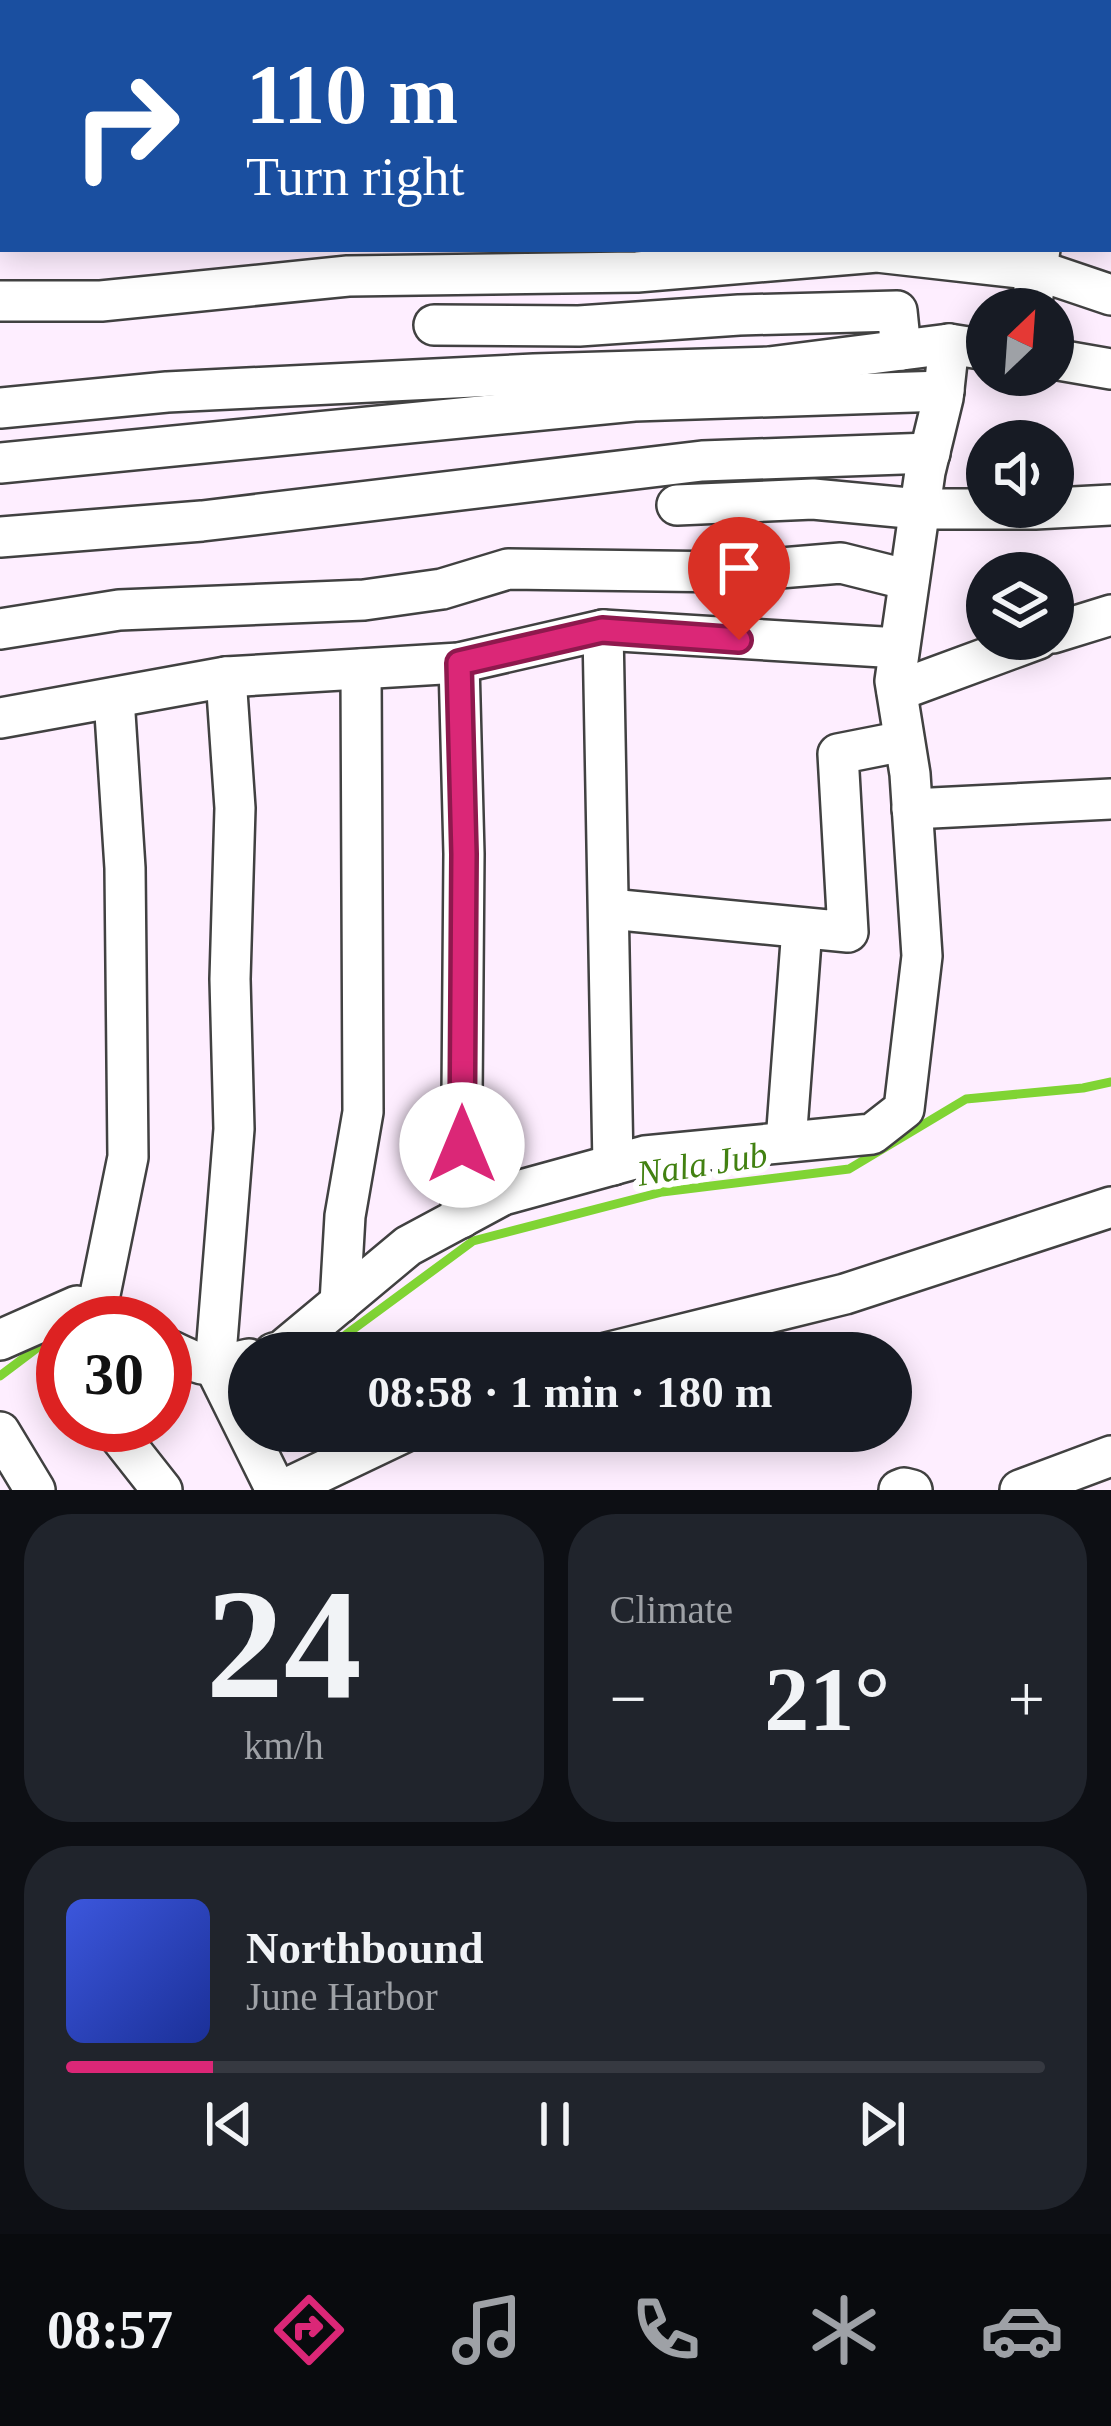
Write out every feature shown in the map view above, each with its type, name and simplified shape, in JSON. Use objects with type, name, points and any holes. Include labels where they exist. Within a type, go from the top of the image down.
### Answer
[{"type":"street","points":[[0,301],[100,301],[348,276],[637,272],[877,252],[1038,259],[1111,295]]},
{"type":"street","points":[[434,325],[579,326],[897,310],[901,350]]},
{"type":"street","points":[[0,408],[167,392],[769,367],[901,350],[966,347]]},
{"type":"street","points":[[305,1332],[408,1246],[503,1195],[646,1156],[872,1134],[904,1109],[922,956],[912,809],[895,681],[930,453],[944,391],[966,351]]},
{"type":"street","points":[[1074,363],[1111,369]]},
{"type":"street","points":[[0,463],[634,400],[944,391]]},
{"type":"street","points":[[0,537],[202,520],[702,461],[930,453]]},
{"type":"street","points":[[677,506],[813,499],[919,509],[1111,506]]},
{"type":"street","points":[[0,629],[119,610],[364,601],[442,590],[508,569],[732,572],[842,562],[909,580]]},
{"type":"street","points":[[1074,626],[1111,615]]},
{"type":"street","points":[[0,718],[226,677],[459,663],[602,630],[899,648]]},
{"type":"street","points":[[602,630],[613,1165]]},
{"type":"street","points":[[897,691],[981,660]]},
{"type":"street","points":[[459,663],[464,854],[461,1218]]},
{"type":"street","points":[[340,1303],[345,1216],[363,1112],[361,669]]},
{"type":"street","points":[[226,677],[235,808],[230,979],[232,1332]]},
{"type":"street","points":[[94,1296],[128,1157],[125,868],[114,698]]},
{"type":"street","points":[[610,909],[848,932],[838,754],[904,741]]},
{"type":"street","points":[[912,809],[1111,799]]},
{"type":"street","points":[[786,1142],[802,928]]},
{"type":"street","points":[[691,1332],[845,1294],[1111,1207]]},
{"type":"street","points":[[0,1340],[36,1331]]},
{"type":"street","points":[[192,1360],[205,1366],[228,1363]]},
{"type":"street","points":[[0,1432],[35,1490]]},
{"type":"street","points":[[132,1452],[162,1490]]},
{"type":"street","points":[[265,1452],[279,1490],[361,1452]]},
{"type":"street","points":[[1020,1490],[1111,1456]]},
{"type":"street","points":[[899,1490],[912,1490]]},
{"type":"waterway","name":"Nala Jub","points":[[350,1332],[473,1241],[662,1192],[849,1169],[966,1099],[1111,1082]]},
{"type":"waterway","name":"Nala Jub","points":[[0,1376],[36,1349]]},
{"type":"route","points":[[462,1145],[464,854],[459,663],[602,630],[739,640]]}]
